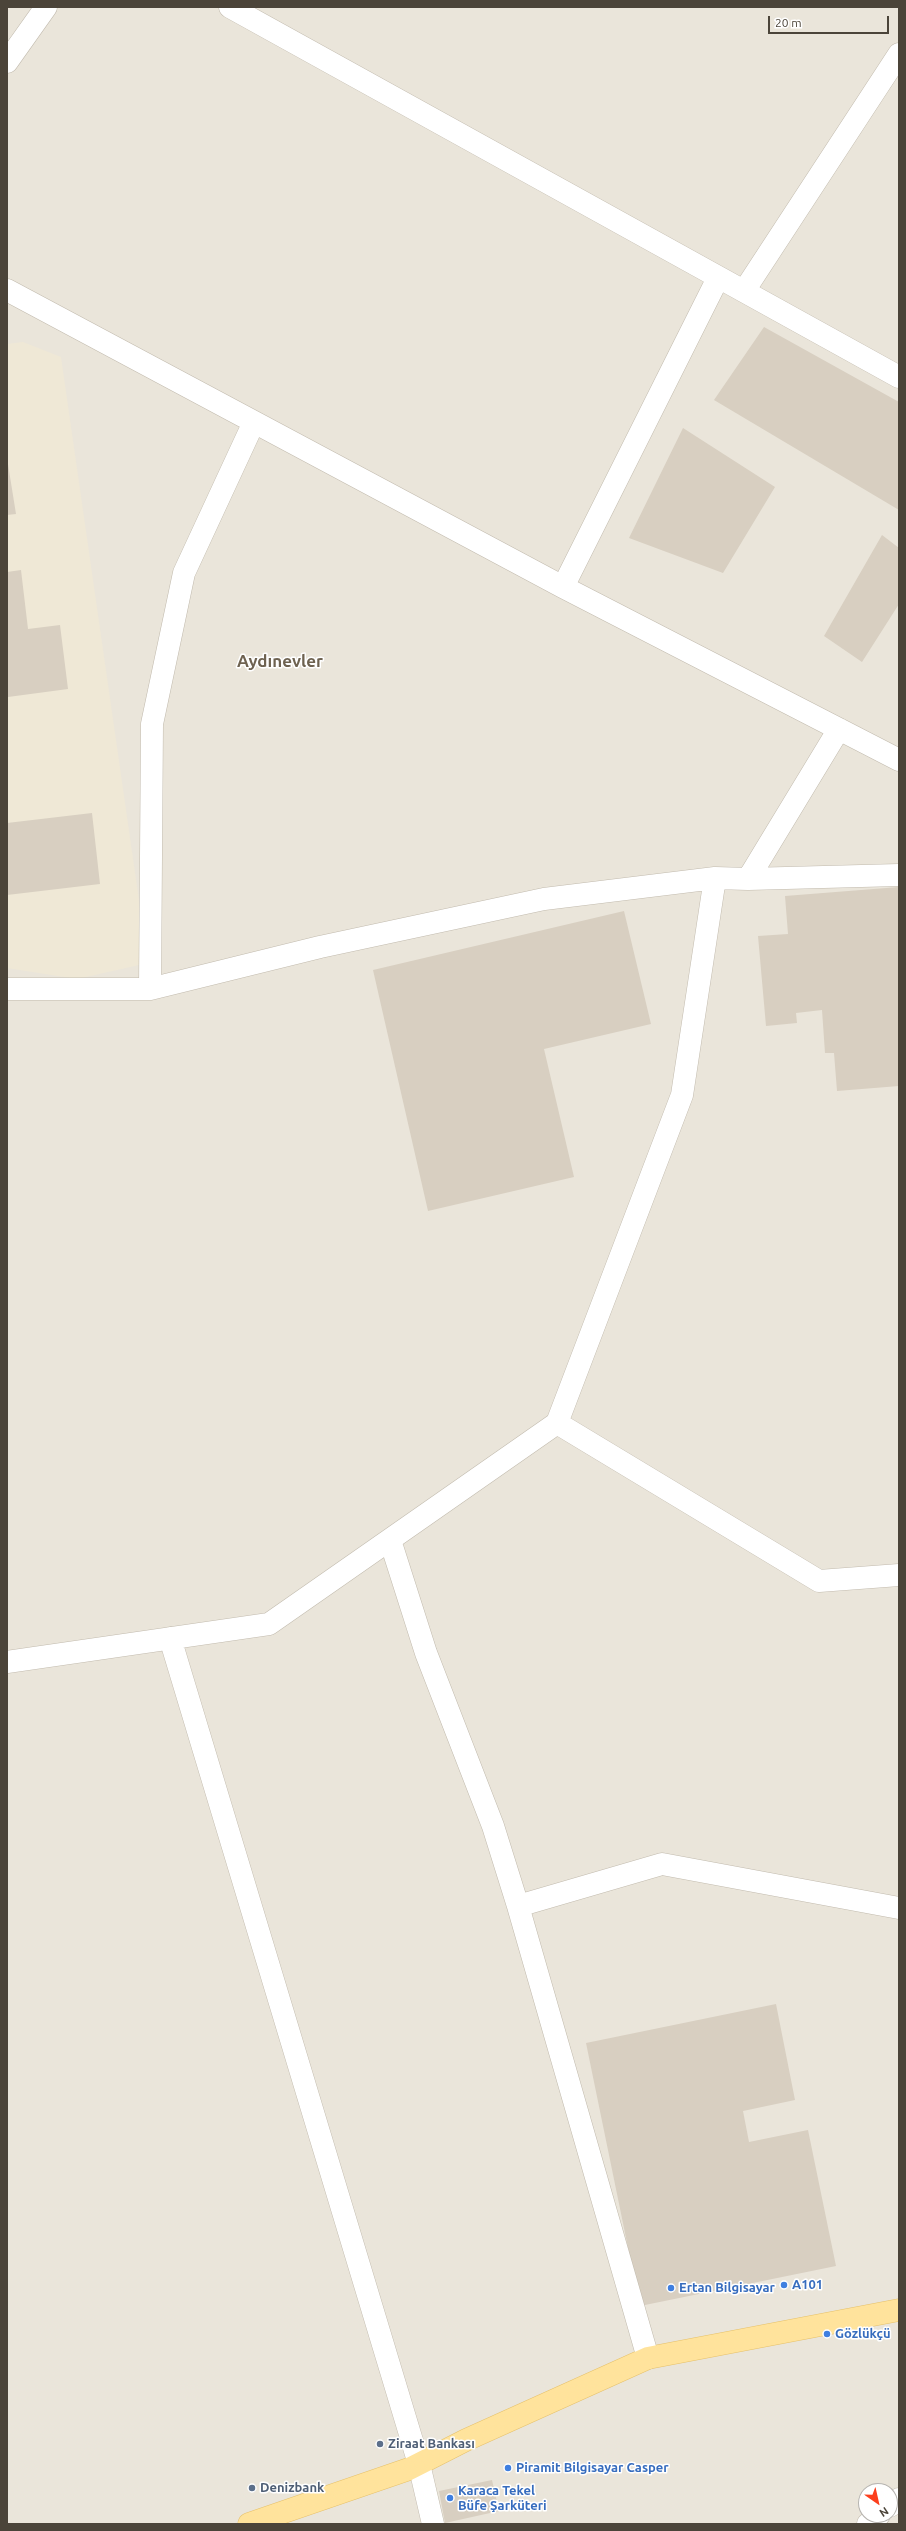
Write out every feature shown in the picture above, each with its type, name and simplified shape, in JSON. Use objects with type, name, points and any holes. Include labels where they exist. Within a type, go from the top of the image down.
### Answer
[{"type":"main road","points":[[249,2524],[419,2464],[648,2358],[899,2310]]},
{"type":"street","points":[[7,62],[46,7]]},
{"type":"street","points":[[230,7],[899,377]]},
{"type":"street","points":[[744,291],[899,54]]},
{"type":"street","points":[[563,587],[718,278]]},
{"type":"street","points":[[7,290],[563,587],[899,760]]},
{"type":"street","points":[[150,989],[152,724],[184,573],[254,422]]},
{"type":"street","points":[[748,880],[839,729]]},
{"type":"street","points":[[7,988],[150,989],[320,947],[544,899],[715,878],[748,880],[899,875]]},
{"type":"street","points":[[7,1662],[269,1624],[557,1423],[682,1095],[715,878]]},
{"type":"street","points":[[557,1423],[819,1581],[899,1575]]},
{"type":"street","points":[[390,1540],[426,1653],[493,1826],[518,1906],[648,2358]]},
{"type":"street","points":[[170,1638],[419,2464],[433,2524]]},
{"type":"street","points":[[518,1906],[662,1864],[899,1908]]},
{"type":"shaded area","points":[[7,7],[899,7],[899,2524],[7,2524]]},
{"type":"shaded area","points":[[23,342],[61,357],[148,963],[77,979],[7,968],[7,344]]},
{"type":"building","points":[[764,327],[899,402],[899,510],[714,400]]},
{"type":"building","points":[[683,428],[775,487],[723,573],[629,538]]},
{"type":"building","points":[[7,458],[16,514],[7,515]]},
{"type":"building","points":[[882,535],[899,548],[899,604],[862,662],[824,636]]},
{"type":"building","points":[[21,570],[28,629],[60,625],[68,689],[8,697],[7,572]]},
{"type":"building","points":[[92,813],[100,884],[7,895],[7,823]]},
{"type":"building","points":[[899,887],[899,1086],[837,1091],[834,1053],[825,1053],[822,1010],[796,1013],[797,1023],[766,1026],[758,936],[788,934],[785,896]]},
{"type":"building","points":[[624,911],[651,1024],[544,1049],[574,1177],[428,1211],[373,970]]},
{"type":"building","points":[[776,2004],[795,2100],[743,2111],[749,2142],[808,2130],[836,2266],[640,2306],[586,2043]]},
{"type":"building","points":[[492,2480],[499,2511],[445,2523],[439,2491]]},
{"type":"place","name":"A101","points":[[784,2285]]},
{"type":"place","name":"Ertan Bilgisayar","points":[[671,2288]]},
{"type":"place","name":"Gözlükçü","points":[[827,2334]]},
{"type":"place","name":"Ziraat Bankası","points":[[380,2444]]},
{"type":"place","name":"Piramit Bilgisayar Casper","points":[[508,2468]]},
{"type":"place","name":"Denizbank","points":[[252,2488]]},
{"type":"place","name":"Karaca Tekel Büfe Şarküteri","points":[[450,2498]]},
{"type":"district","name":"Aydınevler","points":[[280,661]]}]
